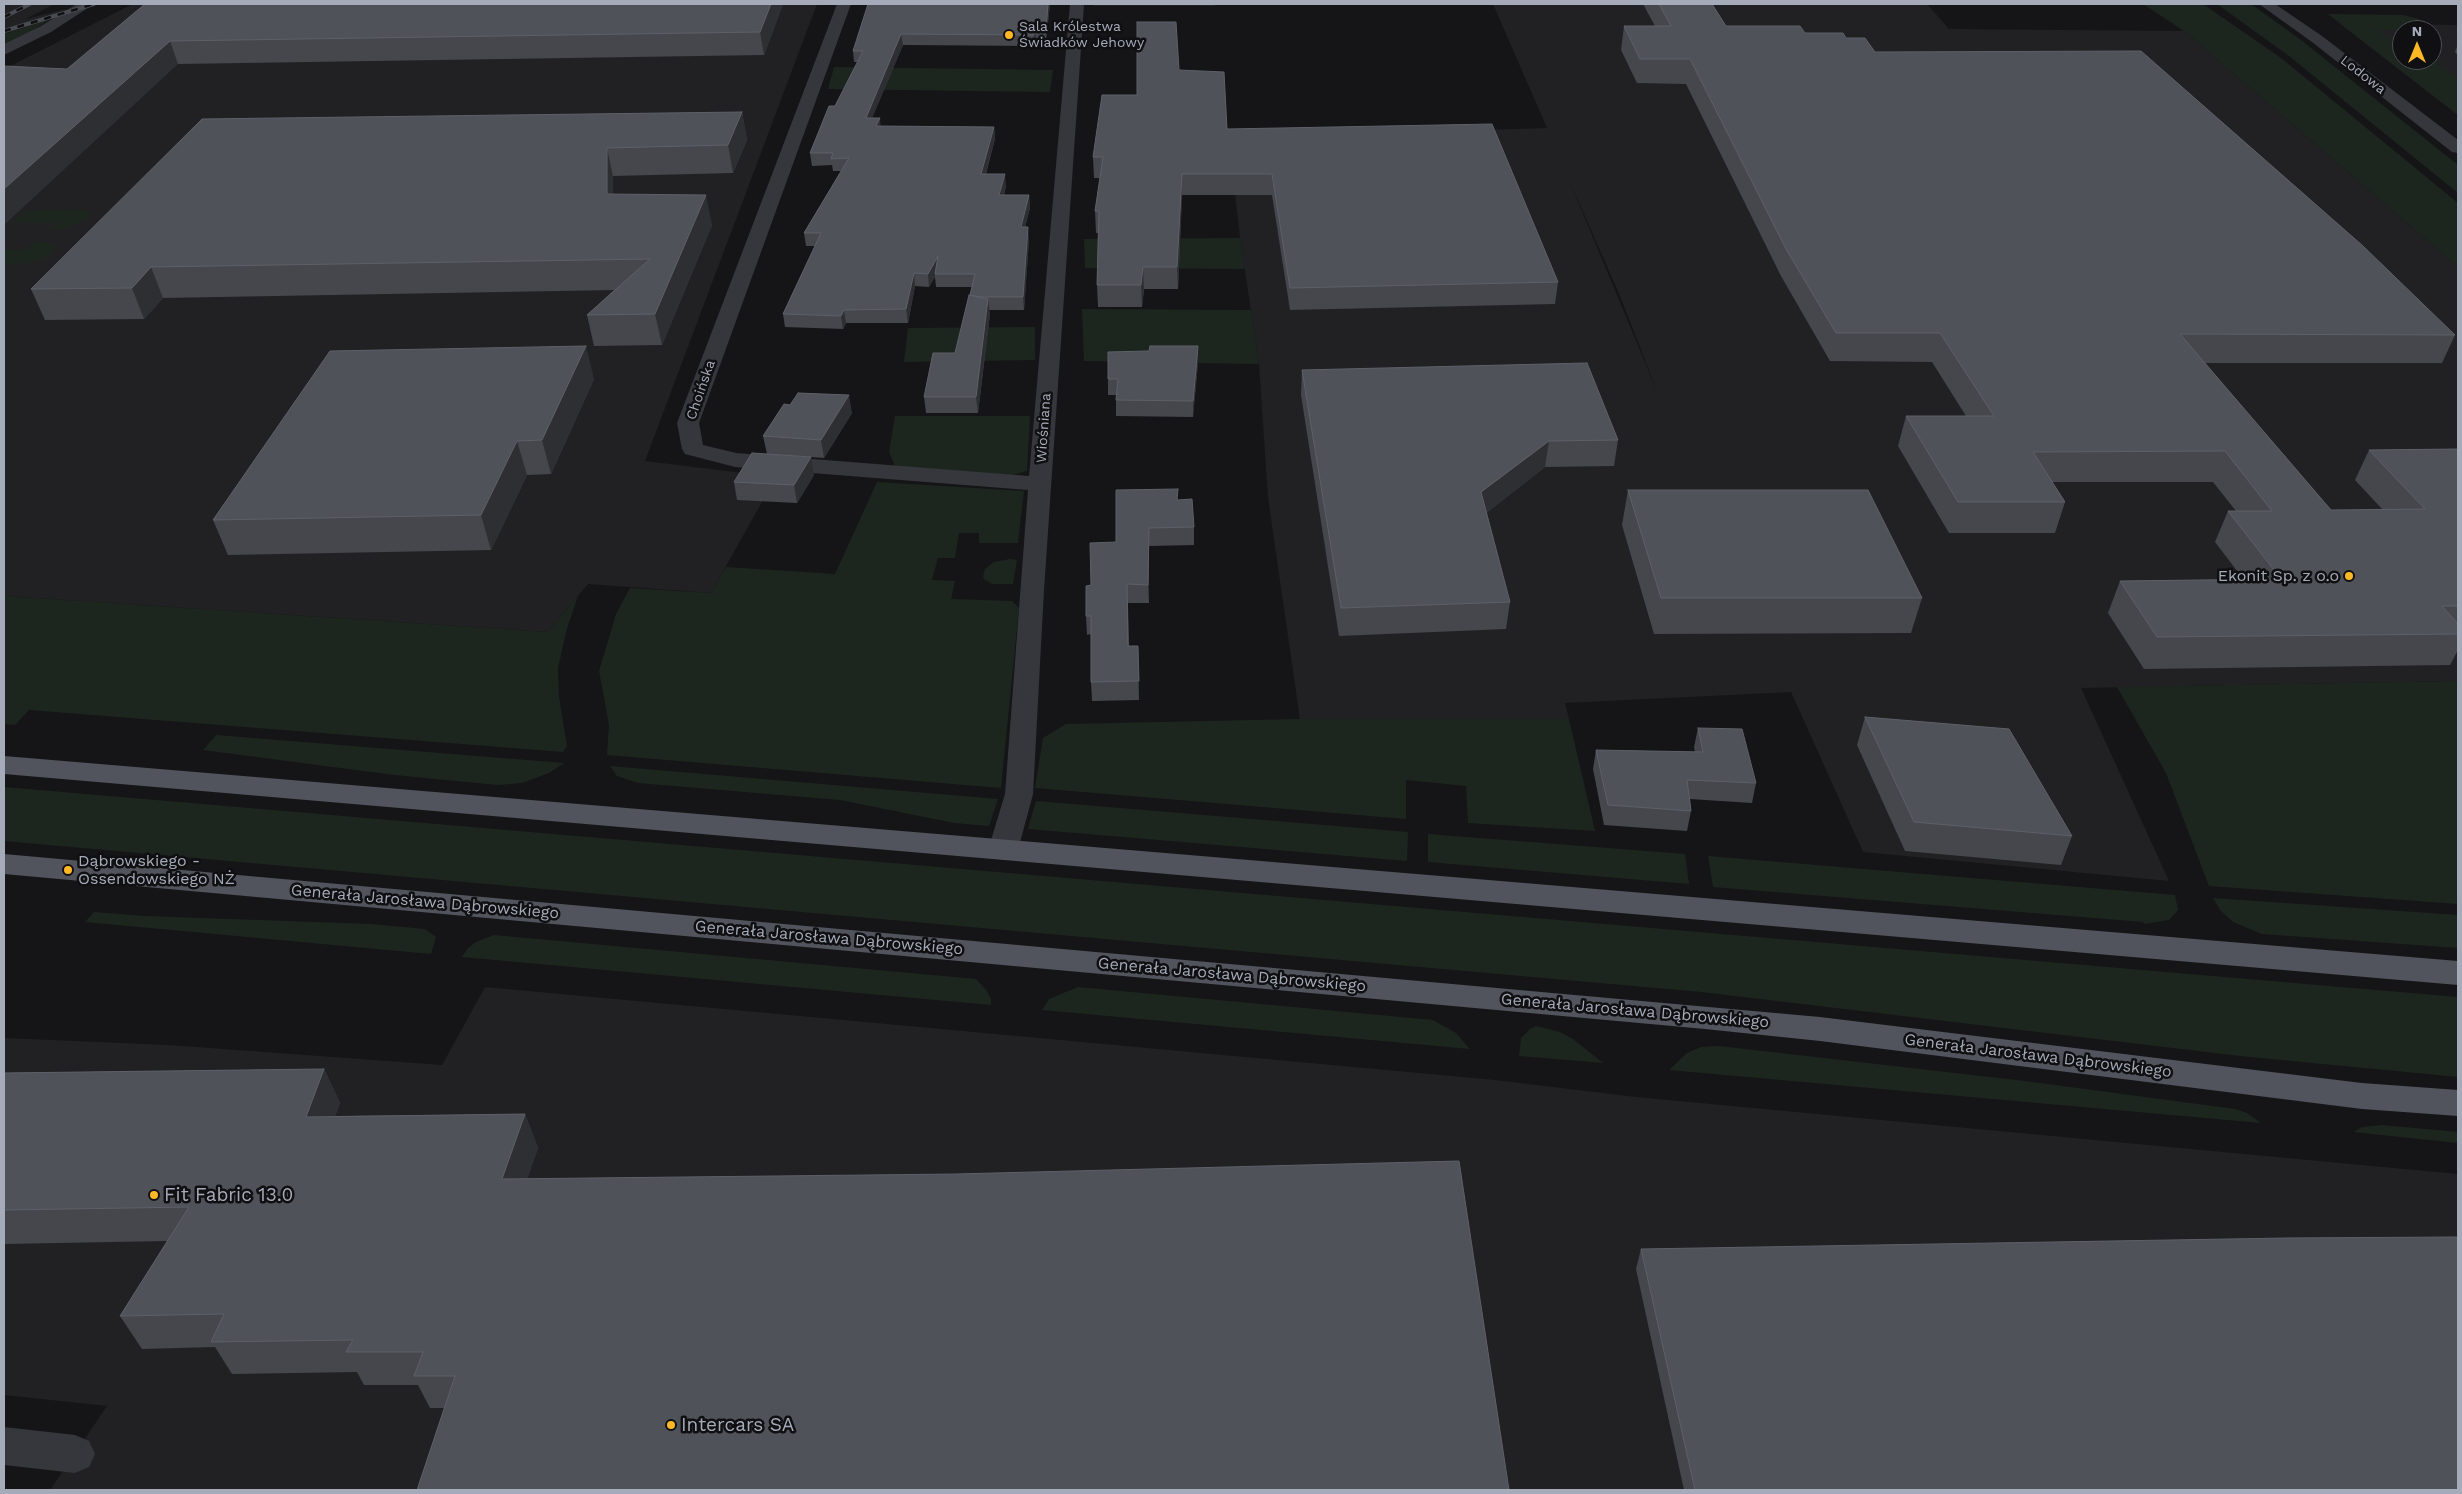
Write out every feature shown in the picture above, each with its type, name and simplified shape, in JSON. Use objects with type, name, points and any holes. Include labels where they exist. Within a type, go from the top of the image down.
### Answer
[{"type":"main road","points":[[4,765],[2458,972]]},
{"type":"main road","name":"Generała Jarosława Dąbrowskiego","points":[[4,864],[1705,1017],[1830,1030],[2308,1090],[2458,1103]]},
{"type":"street","points":[[4,50],[46,29],[87,4]]},
{"type":"street","name":"Choińska","points":[[844,4],[688,423],[693,449],[735,460],[1040,484]]},
{"type":"street","name":"Wiośniana","points":[[1003,850],[1018,794],[1077,4]]},
{"type":"street","name":"Lodowa","points":[[2266,4],[2316,39],[2458,148]]},
{"type":"street","points":[[4,1446],[75,1454]]},
{"type":"shaded area","points":[[4,4],[54,4],[26,19],[66,9],[51,19],[4,34]]},
{"type":"shaded area","points":[[133,4],[817,4],[645,461],[776,477],[711,593],[588,584],[548,632],[4,596],[4,69]]},
{"type":"shaded area","points":[[1094,4],[1215,4],[1215,6],[1094,6]]},
{"type":"shaded area","points":[[1493,4],[1927,4],[1949,29],[2184,31],[2458,267],[2458,681],[2081,688],[2169,881],[1863,852],[1791,692],[1565,703],[1569,719],[1300,719],[1268,498],[1259,364],[1240,238],[1229,138],[1547,128]],"holes":[[[1569,180],[1620,296],[1657,391]]]},
{"type":"shaded area","points":[[2143,4],[2203,4],[2281,58],[2458,203],[2458,267],[2184,31]]},
{"type":"shaded area","points":[[2217,4],[2251,4],[2301,40],[2458,165],[2458,193],[2289,56]]},
{"type":"shaded area","points":[[2328,14],[2403,15],[2421,20],[2392,20],[2392,30],[2379,30],[2392,41],[2392,64]]},
{"type":"shaded area","points":[[51,19],[31,31],[4,44],[4,34]]},
{"type":"shaded area","points":[[2339,23],[2392,24],[2392,64]]},
{"type":"shaded area","points":[[2442,25],[2458,25],[2458,115],[2400,70],[2442,70]]},
{"type":"shaded area","points":[[834,67],[1053,70],[1050,92],[828,89]]},
{"type":"shaded area","points":[[2442,67],[2458,79],[2458,115],[2400,70],[2442,70]]},
{"type":"shaded area","points":[[82,209],[91,213],[90,217],[69,227],[47,230],[54,223],[12,223],[24,211]]},
{"type":"shaded area","points":[[1240,238],[1245,269],[1085,268],[1084,239]]},
{"type":"shaded area","points":[[35,241],[53,244],[54,251],[44,258],[31,263],[4,264],[4,250],[27,249]]},
{"type":"shaded area","points":[[1082,309],[1251,310],[1259,364],[1084,361]]},
{"type":"shaded area","points":[[1035,327],[1035,360],[904,362],[908,328]]},
{"type":"shaded area","points":[[895,416],[1030,416],[1027,471],[1009,476],[895,466],[889,452]]},
{"type":"shaded area","points":[[877,482],[1024,491],[1018,543],[979,543],[979,533],[959,533],[955,558],[938,558],[932,580],[955,581],[951,599],[1012,601],[1019,608],[1001,788],[607,755],[609,725],[599,671],[616,614],[630,588],[711,593],[726,567],[835,574]]},
{"type":"shaded area","points":[[1010,559],[1017,560],[1013,584],[992,584],[985,580],[983,577],[985,569],[994,562]]},
{"type":"shaded area","points":[[4,596],[548,632],[578,596],[567,628],[558,668],[559,697],[567,746],[563,752],[29,710],[15,725],[4,724]]},
{"type":"shaded area","points":[[2458,681],[2458,904],[2209,886],[2166,773],[2117,687]]},
{"type":"shaded area","points":[[1300,719],[1569,719],[1595,831],[1468,823],[1466,786],[1406,780],[1406,819],[1035,788],[1043,738],[1066,724]]},
{"type":"shaded area","points":[[216,735],[564,763],[549,773],[522,783],[498,785],[394,775],[203,750]]},
{"type":"shaded area","points":[[610,766],[998,799],[989,826],[954,823],[840,800],[638,783],[617,776]]},
{"type":"shaded area","points":[[4,787],[2458,997],[2458,1077],[2240,1056],[1701,992],[4,841]]},
{"type":"shaded area","points":[[1036,801],[1408,832],[1407,861],[1028,829]]},
{"type":"shaded area","points":[[1428,834],[1685,854],[1689,884],[1428,862]]},
{"type":"shaded area","points":[[1708,856],[2175,895],[2178,910],[2169,920],[2144,924],[2143,922],[1713,887]]},
{"type":"shaded area","points":[[2213,898],[2458,915],[2458,948],[2262,934],[2233,922],[2220,910]]},
{"type":"shaded area","points":[[94,912],[145,916],[371,924],[425,929],[436,937],[431,954],[85,922]]},
{"type":"shaded area","points":[[494,935],[976,979],[987,991],[991,999],[991,1005],[462,957],[468,948],[476,942]]},
{"type":"shaded area","points":[[485,987],[1495,1080],[1636,1097],[2458,1174],[2458,1490],[50,1490],[107,1406],[4,1395],[4,1038],[169,1045],[442,1065]]},
{"type":"shaded area","points":[[1078,987],[1433,1020],[1456,1033],[1470,1049],[1042,1010],[1049,999]]},
{"type":"shaded area","points":[[1536,1026],[1560,1032],[1573,1039],[1603,1063],[1519,1056],[1521,1038]]},
{"type":"shaded area","points":[[1719,1046],[2025,1081],[2235,1109],[2247,1113],[2261,1123],[1669,1070],[1687,1053],[1701,1047]]},
{"type":"shaded area","points":[[2382,1125],[2458,1132],[2458,1143],[2353,1132],[2362,1127]]},
{"type":"building","points":[[145,4],[771,4],[760,32],[170,41],[4,189],[4,66],[67,69]]},
{"type":"building","points":[[868,4],[1048,4],[1046,30],[1035,30],[1034,35],[901,34],[866,118],[880,118],[876,126],[994,127],[981,174],[1005,174],[999,195],[1029,195],[1021,227],[1028,227],[1023,297],[980,297],[970,295],[975,274],[935,274],[938,256],[928,274],[914,273],[906,309],[844,310],[841,316],[783,314],[821,233],[804,233],[849,158],[831,159],[833,153],[810,153],[829,106],[835,106],[863,51],[853,51]]},
{"type":"building","points":[[1659,4],[1712,4],[1726,26],[1800,26],[1805,33],[1843,33],[1846,38],[1865,38],[1875,52],[2141,51],[2363,246],[2455,335],[2180,334],[2331,510],[2425,509],[2369,450],[2458,449],[2458,606],[2442,606],[2458,624],[2458,634],[2157,637],[2120,581],[2281,579],[2228,511],[2272,511],[2225,451],[2033,452],[2065,502],[1958,502],[1906,416],[1994,416],[1940,333],[1836,333],[1786,249],[1690,59],[1640,59],[1624,26],[1671,26]]},
{"type":"building","points":[[1137,22],[1176,22],[1179,70],[1224,72],[1227,129],[1492,124],[1558,282],[1290,288],[1272,174],[1182,174],[1177,267],[1143,267],[1141,285],[1097,285],[1099,211],[1095,211],[1103,157],[1093,157],[1102,95],[1137,95]]},
{"type":"building","points":[[742,112],[728,145],[607,148],[607,194],[706,195],[655,314],[587,315],[650,259],[151,267],[132,288],[31,289],[202,119]]},
{"type":"building","points":[[969,295],[988,299],[976,397],[924,397],[933,353],[955,353]]},
{"type":"building","points":[[586,346],[542,440],[517,441],[481,515],[213,520],[330,351]]},
{"type":"building","points":[[1150,346],[1198,346],[1193,401],[1116,400],[1118,379],[1108,379],[1108,352],[1149,351]]},
{"type":"building","points":[[1587,363],[1618,440],[1549,441],[1481,492],[1510,602],[1341,608],[1302,370]]},
{"type":"building","points":[[798,393],[849,395],[821,440],[763,436],[784,404],[790,405]]},
{"type":"building","points":[[752,453],[811,457],[794,485],[734,482]]},
{"type":"building","points":[[1178,489],[1177,500],[1192,499],[1194,527],[1149,528],[1148,585],[1127,584],[1128,646],[1138,646],[1139,681],[1091,682],[1091,616],[1086,616],[1086,586],[1091,585],[1090,543],[1116,542],[1116,490]]},
{"type":"building","points":[[1628,490],[1868,490],[1922,598],[1661,598]]},
{"type":"building","points":[[1865,717],[2009,729],[2072,836],[1914,822]]},
{"type":"building","points":[[1698,728],[1742,729],[1756,783],[1687,780],[1691,811],[1608,805],[1596,750],[1703,752]]},
{"type":"building","points":[[324,1069],[306,1117],[525,1114],[502,1179],[956,1174],[1459,1161],[1509,1490],[417,1490],[455,1376],[414,1376],[423,1352],[346,1352],[353,1340],[211,1342],[224,1314],[120,1316],[189,1207],[4,1210],[4,1073]]},
{"type":"building","points":[[2458,1237],[2458,1490],[1695,1490],[1641,1249],[2287,1238]]},
{"type":"railway","points":[[4,17],[30,4]]},
{"type":"railway","points":[[4,31],[94,4]]},
{"type":"place","name":"Sala Królestwa Świadków Jehowy","points":[[1009,35]]},
{"type":"place","name":"Ekonit Sp. z o.o","points":[[2349,576]]},
{"type":"place","name":"Dąbrowskiego - Ossendowskiego NŻ","points":[[68,870]]},
{"type":"place","name":"Fit Fabric 13.0","points":[[154,1195]]},
{"type":"place","name":"Intercars SA","points":[[671,1425]]}]
